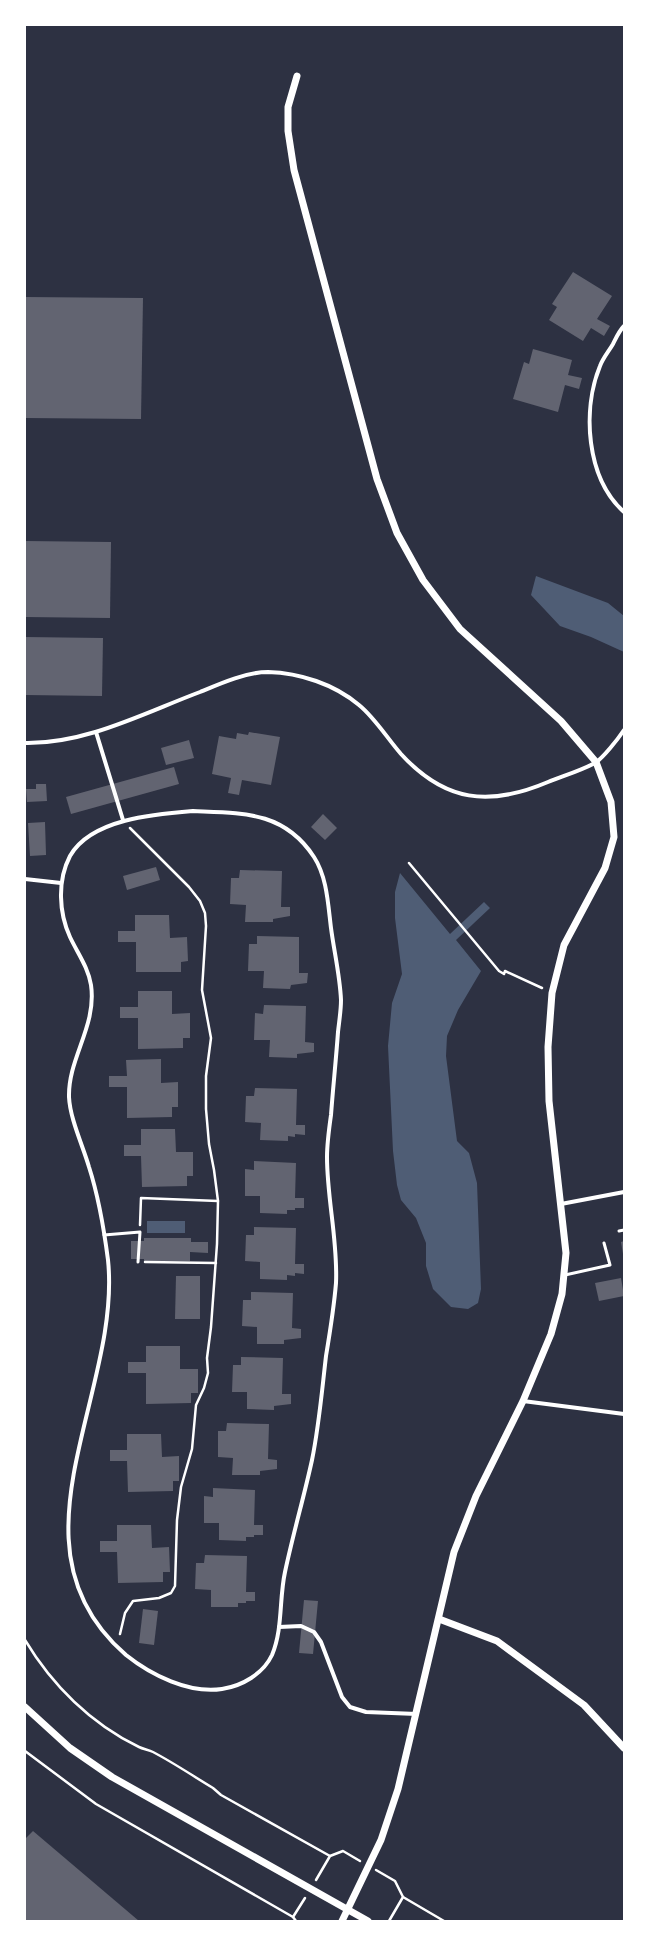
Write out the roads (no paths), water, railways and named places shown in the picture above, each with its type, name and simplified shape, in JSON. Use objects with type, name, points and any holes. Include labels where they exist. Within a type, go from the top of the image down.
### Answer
[{"type":"street","points":[[297,76],[288,107],[288,131],[294,170],[377,479],[397,533],[423,580],[460,629],[561,721],[596,762],[611,802],[614,837],[605,868],[564,945],[552,993],[548,1047],[548,1101],[566,1253],[562,1294],[551,1334],[523,1401],[476,1496],[454,1552],[417,1714],[398,1789],[381,1840],[342,1921]]},
{"type":"street","points":[[624,326],[600,366],[590,403],[591,443],[598,475],[616,504],[624,512]]},
{"type":"street","points":[[25,743],[38,744],[96,732],[231,680],[266,672],[302,676],[331,686],[359,705],[402,755],[428,780],[457,794],[489,798],[525,792],[596,762],[624,731]]},
{"type":"street","points":[[96,732],[123,820]]},
{"type":"street","points":[[64,1530],[63,1516],[70,1476],[101,1347],[108,1303],[108,1267],[104,1235],[92,1174],[69,1102],[70,1077],[91,1014],[92,991],[86,967],[68,933],[62,910],[61,883],[71,855],[86,838],[123,820],[150,814],[193,811],[251,813],[275,821],[299,839],[317,860],[326,888],[341,1000],[327,1156],[336,1256],[336,1288],[313,1456],[284,1579],[279,1626],[272,1656],[260,1672],[242,1684],[219,1690],[194,1687],[161,1679],[133,1661],[107,1640],[84,1609],[70,1574],[66,1559]]},
{"type":"street","points":[[25,879],[61,883]]},
{"type":"street","points":[[561,1204],[624,1192]]},
{"type":"street","points":[[523,1401],[624,1414]]},
{"type":"street","points":[[439,1619],[497,1642],[584,1705],[624,1748]]},
{"type":"street","points":[[279,1626],[301,1626],[314,1632],[321,1642],[342,1697],[350,1707],[366,1712],[417,1714]]},
{"type":"street","points":[[25,1707],[70,1748],[112,1777],[368,1921]]},
{"type":"lane","points":[[619,1231],[624,1230]]},
{"type":"lane","points":[[104,1235],[140,1232],[138,1262]]},
{"type":"lane","points":[[564,1275],[610,1265],[604,1243]]},
{"type":"water","points":[[536,576],[608,603],[624,616],[624,652],[591,637],[560,626],[531,595]]},
{"type":"water","points":[[400,873],[450,934],[484,902],[490,908],[456,940],[481,971],[458,1010],[447,1036],[446,1056],[457,1141],[469,1153],[477,1183],[481,1289],[478,1303],[468,1309],[451,1307],[433,1289],[426,1266],[426,1243],[416,1218],[401,1200],[397,1185],[393,1151],[388,1046],[392,1003],[402,974],[395,918],[395,892]]},
{"type":"water","points":[[147,1221],[185,1221],[185,1233],[147,1233]]}]
